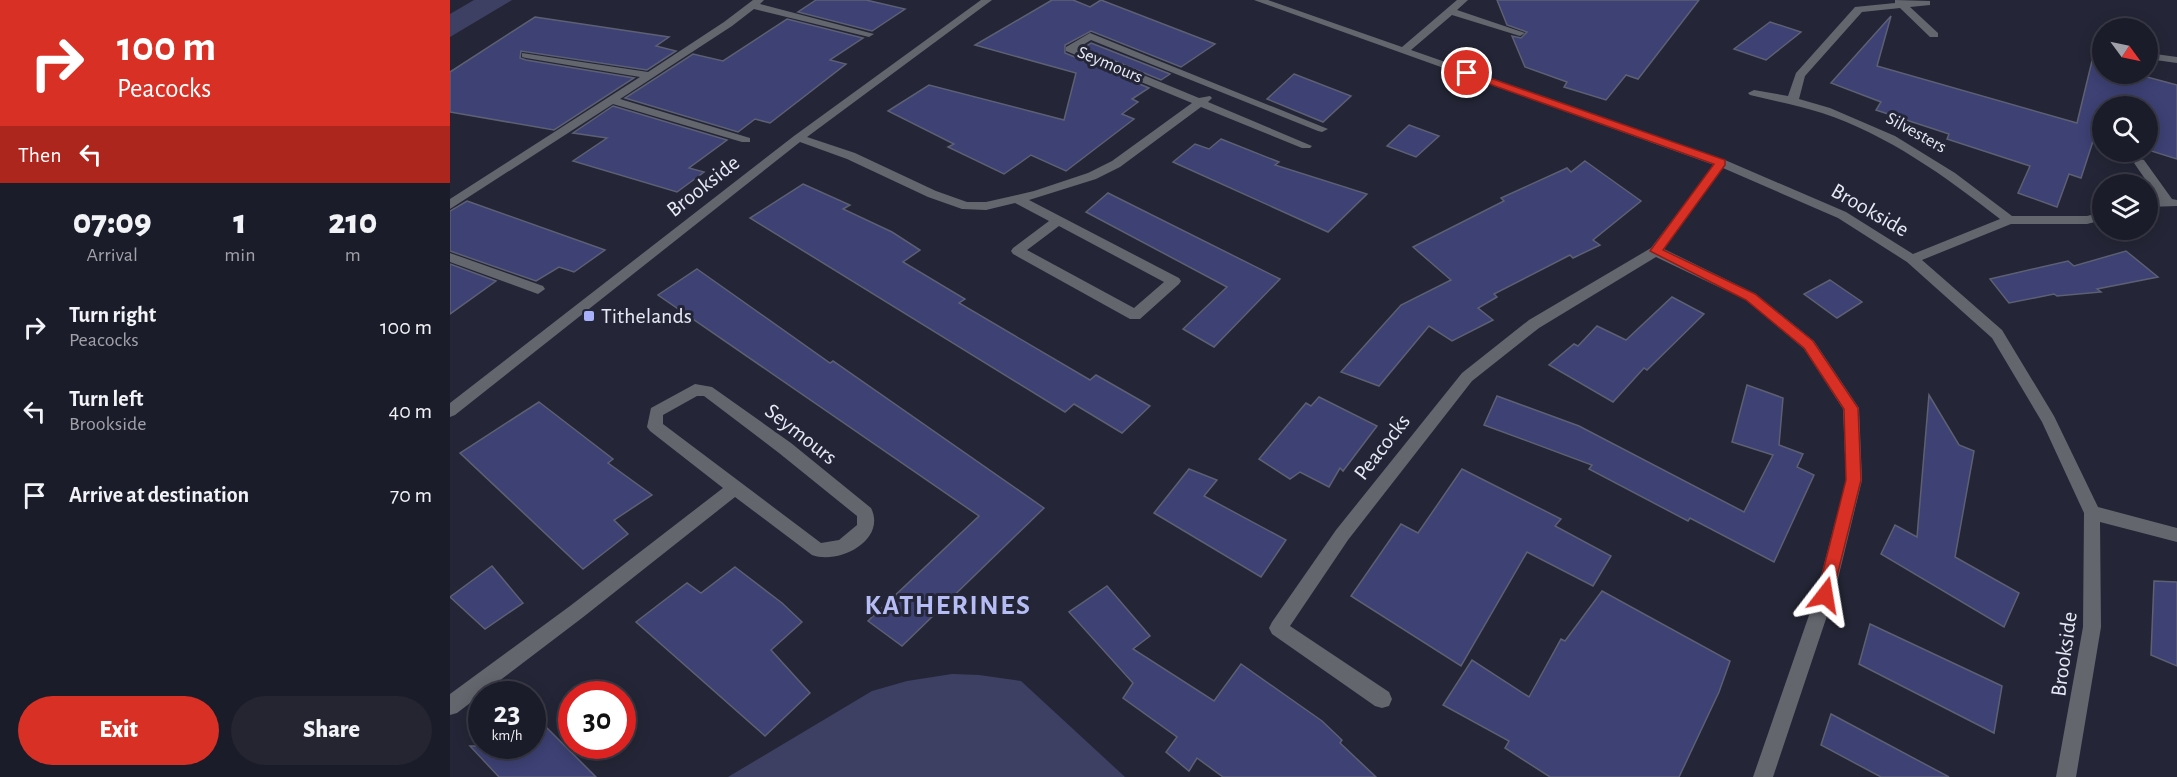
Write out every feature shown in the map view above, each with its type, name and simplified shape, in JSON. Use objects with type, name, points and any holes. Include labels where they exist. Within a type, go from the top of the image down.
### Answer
[{"type":"street","name":"Brookside","points":[[450,411],[798,138],[987,0]]},
{"type":"street","name":"Brookside","points":[[1259,0],[1721,163],[1842,215],[1912,259],[1997,334],[2049,420],[2092,513],[2092,627],[2066,777]]},
{"type":"street","points":[[1403,51],[1463,0]]},
{"type":"street","points":[[1900,2],[1934,35]]},
{"type":"street","points":[[1793,99],[1800,75],[1859,9],[1900,2],[1927,3]]},
{"type":"street","points":[[450,205],[756,3],[869,34]]},
{"type":"street","points":[[1450,11],[1520,33]]},
{"type":"street","name":"Seymours","points":[[1306,146],[1070,49],[1090,36],[1322,129]]},
{"type":"street","points":[[526,55],[649,75]]},
{"type":"street","points":[[2158,57],[2177,60]]},
{"type":"street","points":[[798,138],[851,156],[932,194],[966,206],[986,206],[1079,181],[1116,164],[1219,88]]},
{"type":"street","name":"Silvesters","points":[[1754,93],[1793,99],[1853,120],[1904,144],[1956,178],[2009,220]]},
{"type":"street","points":[[611,100],[746,140]]},
{"type":"street","name":"Peacocks","points":[[1382,699],[1278,628],[1342,535],[1467,377],[1534,324],[1656,251],[1721,163]]},
{"type":"street","points":[[2140,163],[2172,203]]},
{"type":"street","points":[[1017,199],[1174,281],[1135,315],[1018,251],[1058,221]]},
{"type":"street","points":[[1912,259],[2009,220],[2092,219]]},
{"type":"street","points":[[1656,251],[1751,297],[1809,345],[1851,408],[1854,480],[1825,595],[1763,777]]},
{"type":"street","points":[[450,257],[538,289]]},
{"type":"street","name":"Seymours","points":[[694,390],[708,391],[785,448],[866,513],[866,528],[852,542],[832,552],[818,550],[736,487],[655,427],[656,412],[694,390]]},
{"type":"street","points":[[450,706],[576,612],[736,487]]},
{"type":"street","points":[[2092,513],[2177,535]]},
{"type":"shaded area","points":[[474,0],[512,0],[450,37],[450,14]]},
{"type":"shaded area","points":[[952,674],[1021,681],[1125,777],[728,777],[872,691],[907,681]]},
{"type":"building","points":[[816,0],[866,0],[905,9],[872,31],[798,12]]},
{"type":"building","points":[[1052,0],[1073,0],[1090,7],[1101,0],[1215,44],[1181,67],[1091,31],[1065,45],[1065,53],[1149,88],[1132,99],[1138,102],[1122,114],[1134,119],[1066,171],[1031,155],[1004,174],[948,147],[954,144],[888,111],[929,85],[1064,120],[1076,73],[975,45]]},
{"type":"building","points":[[1497,0],[1699,0],[1638,79],[1626,75],[1606,100],[1564,87],[1567,82],[1525,67],[1512,36],[1521,38],[1527,32],[1507,25]]},
{"type":"building","points":[[1891,16],[1877,66],[2077,123],[2092,61],[2092,84],[2158,84],[2158,80],[2177,85],[2177,159],[2158,153],[2158,96],[2092,96],[2092,144],[2081,178],[2069,174],[2057,207],[2018,193],[2030,166],[1947,139],[1949,134],[1876,110],[1881,102],[1831,83]]},
{"type":"building","points":[[535,17],[669,37],[656,46],[676,51],[647,70],[521,51],[520,58],[526,60],[634,78],[554,130],[450,112],[450,72]]},
{"type":"building","points":[[787,19],[863,38],[830,60],[846,64],[770,123],[755,119],[738,132],[625,98],[693,54],[723,61]]},
{"type":"building","points":[[1770,22],[1801,32],[1766,60],[1734,49]]},
{"type":"building","points":[[1091,43],[1170,74],[1161,80],[1083,48]]},
{"type":"building","points":[[1294,74],[1351,96],[1323,122],[1267,99]]},
{"type":"building","points":[[613,106],[727,140],[689,168],[704,172],[677,192],[573,161],[607,138],[573,133]]},
{"type":"building","points":[[1409,125],[1439,136],[1416,157],[1387,146]]},
{"type":"building","points":[[1221,139],[1279,162],[1275,165],[1367,194],[1328,232],[1173,162],[1195,144],[1209,149]]},
{"type":"building","points":[[1585,161],[1641,201],[1593,240],[1600,245],[1573,258],[1570,255],[1494,294],[1497,297],[1478,308],[1493,320],[1452,341],[1429,326],[1379,386],[1341,372],[1401,305],[1451,280],[1413,247],[1504,201],[1501,198],[1567,168],[1571,172]]},
{"type":"building","points":[[803,184],[850,205],[843,209],[892,232],[920,250],[903,262],[965,299],[959,303],[1090,380],[1096,375],[1150,406],[1122,433],[1074,404],[1065,412],[750,218]]},
{"type":"building","points":[[1108,193],[1280,279],[1214,347],[1183,329],[1227,287],[1086,212]]},
{"type":"building","points":[[467,201],[605,250],[574,272],[559,267],[536,281],[450,251],[450,211]]},
{"type":"building","points":[[2126,251],[2158,277],[2097,289],[2101,292],[2057,296],[2054,294],[2009,303],[1990,279],[2068,261],[2074,266]]},
{"type":"building","points":[[450,264],[496,281],[450,314]]},
{"type":"building","points":[[697,269],[830,363],[833,361],[1044,508],[902,646],[868,621],[979,516],[658,295]]},
{"type":"building","points":[[1830,280],[1862,302],[1837,318],[1804,294]]},
{"type":"building","points":[[1672,297],[1704,314],[1647,370],[1644,368],[1613,402],[1549,365],[1574,344],[1578,346],[1597,326],[1626,340]]},
{"type":"building","points":[[1747,385],[1783,398],[1779,445],[1803,454],[1797,467],[1814,475],[1774,562],[1690,518],[1688,521],[1589,469],[1592,465],[1484,425],[1497,396],[1579,426],[1744,512],[1773,455],[1732,442]]},
{"type":"building","points":[[1929,395],[1959,445],[1974,451],[1955,557],[2019,593],[2004,627],[1881,554],[1895,525],[1917,537]]},
{"type":"building","points":[[1319,397],[1377,426],[1343,471],[1340,468],[1329,487],[1300,472],[1290,479],[1259,459],[1306,403],[1311,406]]},
{"type":"building","points":[[539,402],[613,459],[608,463],[652,495],[614,520],[628,534],[583,569],[460,453]]},
{"type":"building","points":[[1189,469],[1217,480],[1204,496],[1286,540],[1261,577],[1154,513]]},
{"type":"building","points":[[1462,469],[1561,519],[1555,526],[1611,556],[1593,586],[1527,552],[1461,666],[1351,596],[1401,524],[1418,533]]},
{"type":"building","points":[[492,566],[523,603],[485,629],[450,597]]},
{"type":"building","points":[[735,567],[782,603],[802,622],[771,650],[810,693],[765,736],[636,622],[687,583],[701,593]]},
{"type":"building","points":[[2154,581],[2177,582],[2177,666],[2151,655]]},
{"type":"building","points":[[1107,586],[1150,636],[1133,649],[1214,701],[1241,664],[1322,721],[1342,740],[1340,743],[1376,777],[1223,777],[1197,758],[1189,771],[1166,752],[1177,737],[1123,698],[1133,683],[1069,612]]},
{"type":"building","points":[[1602,591],[1730,661],[1719,692],[1679,777],[1550,777],[1505,748],[1509,741],[1443,705],[1472,660],[1529,697],[1561,639],[1565,641]]},
{"type":"building","points":[[1870,624],[2002,686],[1994,733],[1859,664]]},
{"type":"building","points":[[1831,714],[1949,777],[1881,777],[1821,745]]},
{"type":"building","points":[[546,727],[558,739],[558,759],[578,759],[596,777],[499,777],[482,759],[546,759]]},
{"type":"place","name":"Tithelands","points":[[589,316]]},
{"type":"district","name":"KATHERINES","points":[[948,606]]},
{"type":"route","points":[[1467,73],[1721,163],[1656,251],[1751,297],[1809,345],[1851,408],[1854,480],[1825,595]]}]
